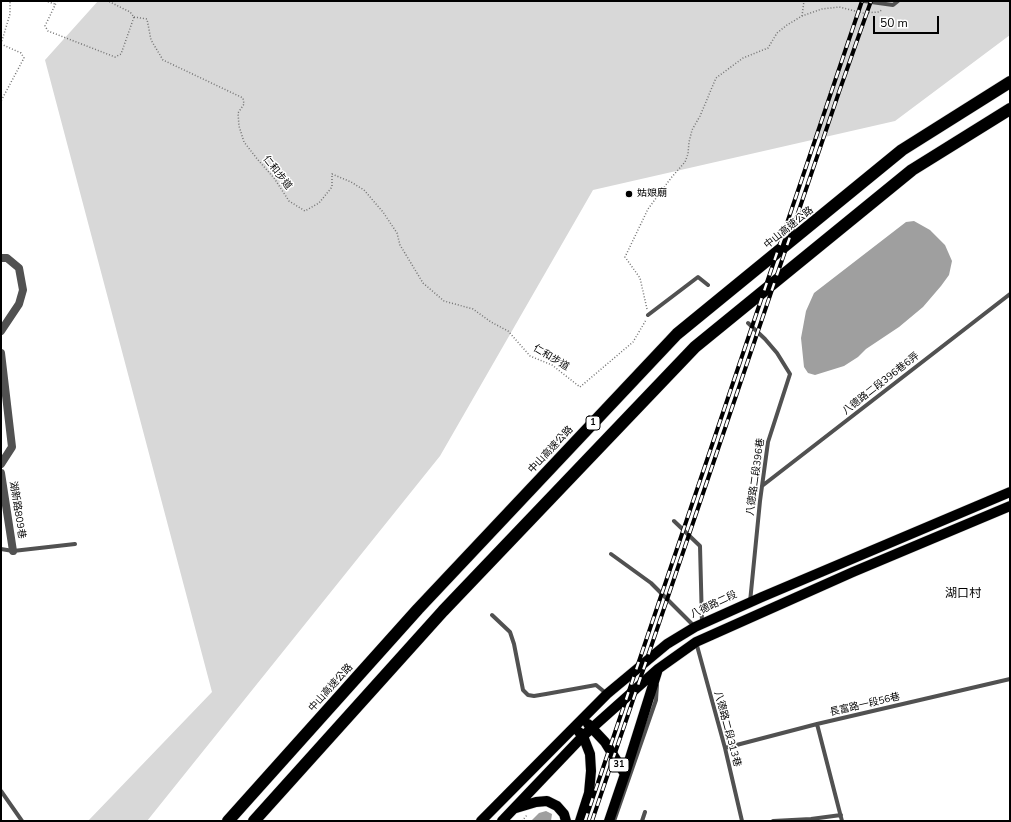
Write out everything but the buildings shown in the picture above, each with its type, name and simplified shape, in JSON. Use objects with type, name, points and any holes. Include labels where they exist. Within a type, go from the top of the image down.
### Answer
[{"type":"highway","name":"中山高速公路","points":[[228,821],[418,609],[677,334],[902,150],[1010,82]]},
{"type":"highway","name":"1","points":[[254,821],[443,611],[695,346],[912,170],[1010,109]]},
{"type":"main road","name":"八德路二段","points":[[481,821],[607,694],[667,644],[698,625],[1010,492]]},
{"type":"main road","points":[[502,821],[583,736],[658,669],[696,642],[853,572],[1010,506]]},
{"type":"main road","name":"31","points":[[609,821],[658,669]]},
{"type":"main road","name":"31","points":[[583,718],[606,742],[625,774]]},
{"type":"main road","points":[[575,727],[583,736],[590,754],[591,771],[588,793],[580,821]]},
{"type":"main road","points":[[512,810],[536,802],[547,802],[557,806],[564,814],[566,821]]},
{"type":"street","points":[[1,258],[7,258],[19,268],[23,290],[19,304],[1,331]]},
{"type":"street","points":[[1,353],[12,447],[1,464]]},
{"type":"street","name":"湖新路809巷","points":[[1,473],[13,551]]},
{"type":"street","points":[[848,561],[853,572]]},
{"type":"lane","points":[[864,1],[893,5],[898,1]]},
{"type":"lane","points":[[648,315],[698,277],[708,285]]},
{"type":"lane","name":"八德路二段396巷6弄","points":[[762,486],[1010,294]]},
{"type":"lane","name":"八德路二段396巷","points":[[748,323],[777,353],[790,374],[768,442],[750,602]]},
{"type":"lane","points":[[674,521],[700,546],[698,625]]},
{"type":"lane","points":[[1,549],[13,551],[75,544]]},
{"type":"lane","points":[[611,554],[651,583],[698,625]]},
{"type":"lane","points":[[492,615],[510,632],[514,644],[523,690],[528,695],[534,696],[596,685],[607,694]]},
{"type":"lane","name":"八德路二段313巷","points":[[696,642],[725,748],[742,821]]},
{"type":"lane","points":[[614,821],[656,700],[658,669]]},
{"type":"lane","name":"長富路一段56巷","points":[[725,748],[817,724],[1010,679]]},
{"type":"lane","points":[[817,724],[842,821]]},
{"type":"lane","points":[[1,792],[22,821]]},
{"type":"lane","points":[[642,821],[645,812]]},
{"type":"lane","points":[[773,821],[811,819],[841,815]]},
{"type":"path","points":[[1,100],[24,58],[21,53],[1,44],[10,14],[10,1]]},
{"type":"path","points":[[45,1],[55,4]]},
{"type":"path","points":[[57,1],[44,26],[48,31],[115,57],[121,54],[134,17]]},
{"type":"path","name":"仁和步道","points":[[108,1],[130,12],[134,17],[147,19],[151,40],[163,60],[243,98],[244,104],[238,113],[239,126],[244,142],[274,178],[289,201],[305,211],[319,204],[332,187],[332,174],[351,182],[364,190],[383,212],[398,233],[400,246],[423,283],[444,301],[473,309],[491,322],[508,331],[530,356],[552,365],[580,386],[633,342],[648,315]]},
{"type":"path","points":[[802,16],[804,1]]},
{"type":"path","points":[[648,315],[640,278],[625,257],[648,209],[684,162],[688,154],[692,130],[700,116],[716,78],[743,58],[768,48],[777,33],[802,16],[822,9],[839,6],[863,13],[878,12],[893,5]]},
{"type":"path","points":[[522,821],[530,812]]},
{"type":"shaded area","points":[[98,1],[1010,1],[1010,35],[895,121],[593,190],[440,456],[147,821],[88,821],[212,692],[45,60]]},
{"type":"shaded area","points":[[914,221],[930,230],[945,245],[952,261],[949,275],[923,307],[899,327],[866,349],[858,357],[844,366],[815,375],[808,373],[804,367],[801,338],[806,311],[814,293],[906,222]]},
{"type":"shaded area","points":[[546,811],[552,814],[551,821],[531,821],[539,813]]},
{"type":"railway","points":[[585,821],[862,1]]},
{"type":"railway","points":[[592,821],[871,1]]},
{"type":"place","name":"姑娘廟","points":[[629,194]]},
{"type":"district","name":"湖口村","points":[[963,594]]}]
